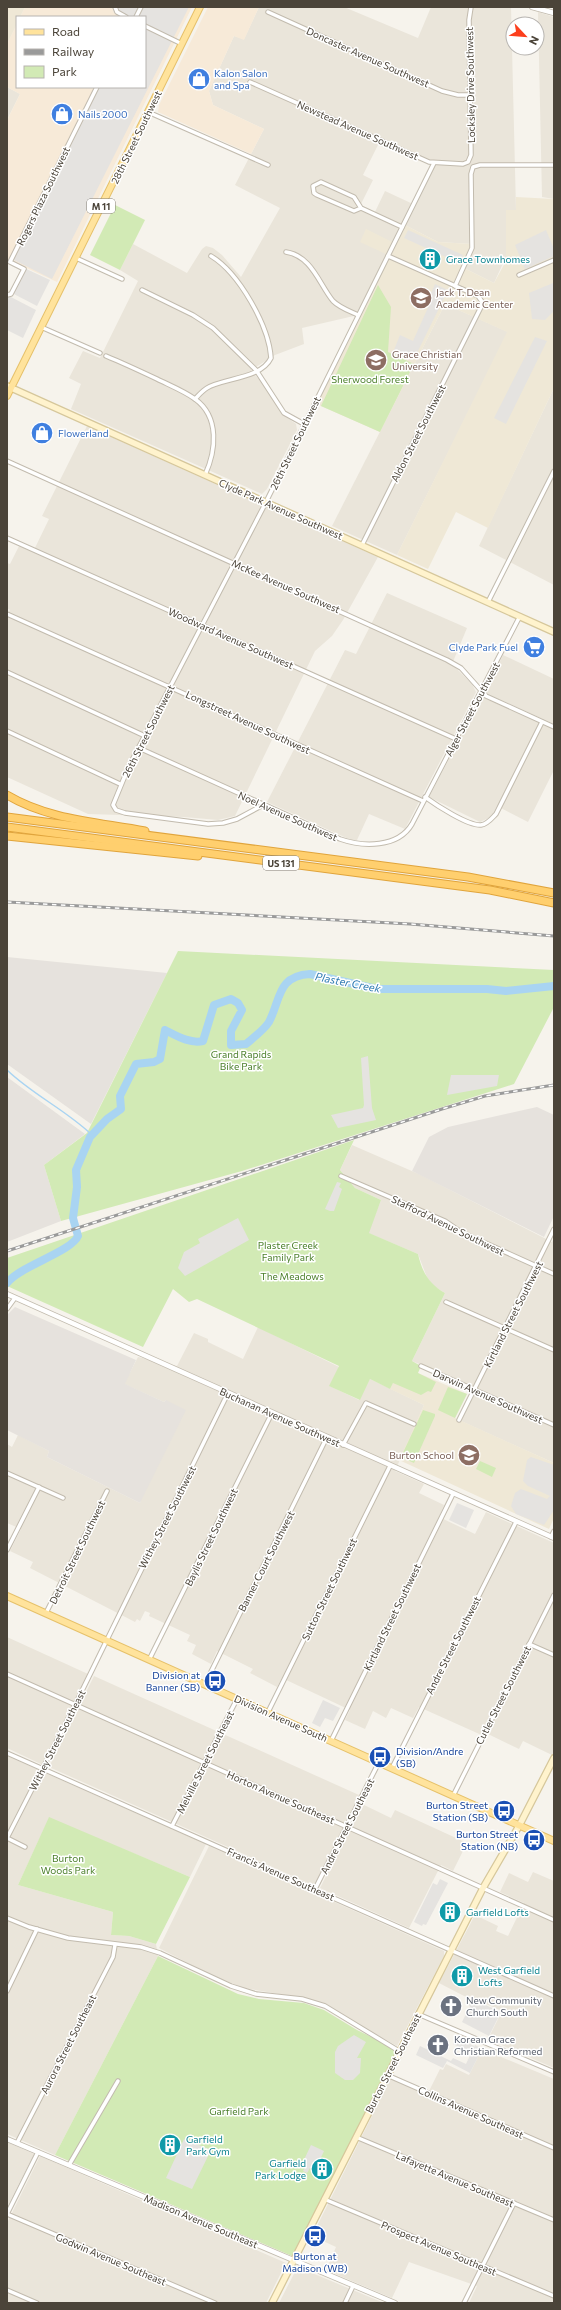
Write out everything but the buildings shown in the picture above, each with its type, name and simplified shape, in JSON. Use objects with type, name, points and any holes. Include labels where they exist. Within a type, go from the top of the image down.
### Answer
[{"type":"highway","points":[[7,795],[29,807],[53,815],[218,844]]},
{"type":"highway","name":"US 131","points":[[7,817],[490,880],[554,894]]},
{"type":"highway","name":"US 131","points":[[7,827],[484,890],[554,903]]},
{"type":"highway","points":[[7,836],[182,856],[233,857]]},
{"type":"main road","name":"28th Street Southwest","points":[[7,396],[9,387],[76,258],[200,7]]},
{"type":"main road","name":"Clyde Park Avenue Southwest","points":[[9,387],[553,631]]},
{"type":"main road","name":"Division Avenue South","points":[[8,1597],[554,1841]]},
{"type":"main road","name":"Burton Street Southeast","points":[[272,2303],[483,1888],[519,1826],[554,1758]]},
{"type":"street","points":[[115,7],[117,12],[124,16]]},
{"type":"street","points":[[136,16],[141,7]]},
{"type":"street","name":"Locksley Drive Southwest","points":[[468,162],[471,155],[469,20],[471,7]]},
{"type":"street","points":[[532,7],[554,13]]},
{"type":"street","name":"Doncaster Avenue Southwest","points":[[268,12],[442,91],[458,95],[469,95]]},
{"type":"street","points":[[146,26],[182,44]]},
{"type":"street","name":"Newstead Avenue Southwest","points":[[250,82],[434,163],[461,165],[468,162]]},
{"type":"street","name":"Rogers Plaza Southwest","points":[[7,295],[11,294],[24,269],[10,262],[97,88]]},
{"type":"street","points":[[148,112],[268,165]]},
{"type":"street","name":"26th Street Southwest","points":[[263,805],[237,819],[223,823],[208,824],[125,813],[114,807],[114,797],[266,502],[434,163]]},
{"type":"street","points":[[388,256],[455,286],[472,248],[471,174],[473,167],[480,165],[554,165]]},
{"type":"street","points":[[361,208],[354,211],[317,195],[314,193],[313,186],[321,182],[354,197],[361,208],[402,227]]},
{"type":"street","points":[[286,252],[297,255],[315,272],[333,301],[339,306],[358,315]]},
{"type":"street","points":[[195,399],[207,388],[238,379],[256,370],[271,358],[261,324],[242,289],[222,263],[211,256]]},
{"type":"street","points":[[76,258],[122,279]]},
{"type":"street","points":[[519,275],[554,260]]},
{"type":"street","name":"Aldon Street Southwest","points":[[362,545],[481,307],[482,300],[455,286]]},
{"type":"street","points":[[142,290],[193,315],[213,328],[256,370],[284,413],[304,424]]},
{"type":"street","points":[[41,327],[100,352]]},
{"type":"street","points":[[106,356],[195,399],[206,411],[214,436],[213,456],[205,475]]},
{"type":"street","name":"McKee Avenue Southwest","points":[[7,461],[455,664],[486,696],[554,727]]},
{"type":"street","points":[[488,602],[554,471]]},
{"type":"street","name":"Woodward Avenue Southwest","points":[[7,538],[456,739]]},
{"type":"street","name":"Longstreet Avenue Southwest","points":[[7,614],[424,799],[452,814],[481,825],[492,818],[542,722]]},
{"type":"street","name":"Alger Street Southwest","points":[[424,799],[520,616]]},
{"type":"street","points":[[7,672],[145,736]]},
{"type":"street","points":[[7,731],[120,784]]},
{"type":"street","name":"Noel Avenue Southwest","points":[[139,748],[263,805],[340,839],[355,844],[369,844],[403,836],[424,799]]},
{"type":"street","name":"Stafford Avenue Southwest","points":[[342,1176],[445,1221],[461,1232],[554,1274]]},
{"type":"street","name":"Kirtland Street Southwest","points":[[459,1420],[554,1230]]},
{"type":"street","name":"Buchanan Avenue Southwest","points":[[7,1294],[552,1538]]},
{"type":"street","points":[[7,1309],[15,1298]]},
{"type":"street","points":[[446,1302],[554,1350]]},
{"type":"street","name":"Darwin Avenue Southwest","points":[[422,1366],[554,1425]]},
{"type":"street","name":"Withey Street Southwest","points":[[106,1640],[228,1393]]},
{"type":"street","points":[[343,1445],[366,1403],[414,1424]]},
{"type":"street","name":"Baylis Street Southwest","points":[[149,1660],[272,1413]]},
{"type":"street","name":"Banner Court Southwest","points":[[204,1684],[327,1438]]},
{"type":"street","name":"Sutton Street Southwest","points":[[268,1712],[390,1466]]},
{"type":"street","points":[[7,1473],[63,1498]]},
{"type":"street","points":[[7,1550],[39,1487]]},
{"type":"street","name":"Detroit Street Southwest","points":[[46,1613],[107,1491]]},
{"type":"street","name":"Kirtland Street Southwest","points":[[331,1741],[453,1494]]},
{"type":"street","name":"Andre Street Southwest","points":[[392,1768],[516,1522]]},
{"type":"street","points":[[552,1538],[554,1531]]},
{"type":"street","name":"Cutler Street Southwest","points":[[453,1796],[554,1595]]},
{"type":"street","name":"Withey Street Southeast","points":[[7,1838],[75,1706],[106,1640]]},
{"type":"street","points":[[529,1644],[554,1655]]},
{"type":"street","name":"Horton Avenue Southeast","points":[[7,1674],[75,1706],[347,1826],[554,1920]]},
{"type":"street","name":"Melville Street Southeast","points":[[172,1826],[237,1699]]},
{"type":"street","name":"Francis Avenue Southeast","points":[[7,1753],[554,1996]]},
{"type":"street","name":"Andre Street Southeast","points":[[315,1889],[379,1762]]},
{"type":"street","points":[[7,1838],[25,1847]]},
{"type":"street","points":[[7,1918],[37,1929],[72,1938],[141,1947],[160,1953],[224,1983],[256,1994],[302,1999],[325,2006],[400,2051]]},
{"type":"street","points":[[7,1991],[37,1929]]},
{"type":"street","name":"Aurora Street Southeast","points":[[17,2143],[113,1957],[115,1944]]},
{"type":"street","points":[[418,2014],[554,2072]]},
{"type":"street","name":"Collins Avenue Southeast","points":[[387,2075],[554,2148]]},
{"type":"street","points":[[69,2165],[118,2080]]},
{"type":"street","name":"Lafayette Avenue Southeast","points":[[356,2137],[554,2220]]},
{"type":"street","name":"Madison Avenue Southeast","points":[[7,2139],[395,2303]]},
{"type":"street","points":[[7,2214],[38,2152]]},
{"type":"street","name":"Prospect Avenue Southeast","points":[[324,2199],[554,2296]]},
{"type":"street","points":[[464,2303],[514,2204]]},
{"type":"street","name":"Godwin Avenue Southeast","points":[[7,2214],[215,2303]]},
{"type":"street","points":[[345,2303],[353,2286]]},
{"type":"street","points":[[7,2290],[37,2303]]},
{"type":"shaded area","points":[[7,7],[25,7],[20,16],[16,16],[16,26],[7,44]]},
{"type":"shaded area","points":[[25,7],[192,7],[57,282],[7,259],[7,120],[20,94],[7,87],[7,44],[16,26],[16,88],[146,88],[146,16],[20,16]]},
{"type":"shaded area","points":[[112,7],[189,7],[52,279],[10,258],[95,88],[146,88],[146,16],[120,16],[114,13]]},
{"type":"shaded area","points":[[208,7],[259,7],[244,40],[234,36],[209,91],[213,105],[264,129],[251,154],[158,112],[159,105]]},
{"type":"shaded area","points":[[259,7],[344,7],[418,38],[431,7],[511,7],[511,16],[505,16],[505,56],[512,56],[516,210],[506,211],[506,261],[504,261],[494,283],[464,268],[472,244],[438,242],[403,224],[358,315],[302,328],[304,344],[275,355],[251,370],[269,391],[284,415],[296,424],[297,430],[267,489],[262,494],[71,409],[81,384],[69,378],[83,351],[100,358],[138,281],[120,270],[133,244],[187,273],[202,249],[206,246],[213,248],[222,255],[241,277],[280,208],[235,185],[264,129],[213,105],[209,91],[234,36],[244,39]],"holes":[[[380,141],[434,163],[413,204],[385,191],[374,214],[360,206],[373,180],[363,175]]]},
{"type":"shaded area","points":[[538,12],[554,17],[554,199],[542,197],[539,56],[545,56],[545,16],[538,16]]},
{"type":"shaded area","points":[[7,87],[20,94],[7,120]]},
{"type":"shaded area","name":"Grace Christian University","points":[[516,197],[554,199],[554,388],[488,528],[456,512],[428,569],[397,555],[507,332],[445,304],[380,432],[314,403],[388,255],[360,242],[366,229],[394,243],[403,224],[438,242],[472,244],[464,268],[494,283],[506,261],[506,210],[516,210]]},
{"type":"shaded area","points":[[408,230],[463,255],[459,263],[404,238]]},
{"type":"shaded area","points":[[546,230],[554,249],[554,256],[525,269],[515,245]]},
{"type":"shaded area","points":[[22,267],[50,280],[37,306],[10,292]]},
{"type":"shaded area","points":[[553,283],[554,311],[545,320],[532,319],[529,293]]},
{"type":"shaded area","points":[[435,284],[448,290],[414,359],[394,350],[400,335],[413,341],[431,301],[429,298]]},
{"type":"shaded area","points":[[7,295],[36,310],[23,338],[7,330]]},
{"type":"shaded area","points":[[445,304],[508,332],[397,555],[332,526]]},
{"type":"shaded area","points":[[535,337],[547,341],[506,424],[494,418]]},
{"type":"shaded area","points":[[554,388],[554,585],[479,546]]},
{"type":"shaded area","points":[[87,426],[378,557],[343,620],[332,636],[315,651],[235,816],[218,820],[184,817],[88,814],[7,777],[7,615],[10,610],[7,608],[7,563],[10,564],[19,546],[33,552],[49,519],[42,516]]},
{"type":"shaded area","points":[[387,593],[467,628],[452,664],[472,684],[476,692],[405,829],[369,814],[357,840],[351,840],[267,802],[345,650],[356,654]]},
{"type":"shaded area","points":[[503,655],[554,679],[554,724],[485,693]]},
{"type":"shaded area","points":[[482,697],[554,729],[554,770],[528,822],[497,806],[491,817],[480,822],[429,797]]},
{"type":"shaded area","points":[[7,957],[167,973],[91,1124],[7,1064]]},
{"type":"shaded area","points":[[368,1056],[372,1108],[376,1120],[338,1128],[331,1115],[363,1108],[361,1058]]},
{"type":"shaded area","points":[[451,1075],[499,1075],[497,1086],[447,1095]]},
{"type":"shaded area","points":[[7,1077],[85,1134],[44,1165],[61,1221],[7,1242]]},
{"type":"shaded area","points":[[537,1107],[554,1115],[554,1216],[544,1237],[412,1171],[429,1137],[448,1127]]},
{"type":"shaded area","points":[[352,1145],[421,1175],[552,1242],[554,1238],[554,1463],[461,1421],[478,1388],[412,1361],[445,1293],[435,1287],[428,1280],[418,1254],[368,1233],[381,1200],[355,1188],[340,1170]]},
{"type":"shaded area","points":[[337,1182],[341,1183],[339,1187],[342,1189],[334,1211],[330,1211],[325,1209]]},
{"type":"shaded area","points":[[238,1218],[249,1240],[185,1276],[178,1268],[184,1252],[200,1243],[198,1239]]},
{"type":"shaded area","points":[[15,1307],[136,1360],[125,1384],[164,1402],[166,1400],[186,1410],[140,1503],[47,1457],[49,1451],[7,1430],[7,1315]]},
{"type":"shaded area","points":[[258,1327],[339,1367],[330,1386],[359,1400],[370,1379],[424,1405],[395,1471],[424,1484],[419,1493],[444,1505],[439,1517],[475,1534],[486,1512],[554,1543],[554,1752],[552,1755],[523,1741],[519,1749],[488,1734],[486,1737],[419,1707],[413,1718],[391,1708],[386,1718],[373,1711],[365,1729],[345,1720],[350,1710],[282,1678],[277,1687],[250,1673],[253,1669],[217,1651],[211,1664],[192,1654],[196,1645],[187,1641],[190,1635],[149,1616],[150,1613],[145,1611],[140,1621],[137,1619],[135,1622],[30,1568],[33,1562],[10,1551],[21,1529],[7,1523],[7,1444],[12,1447],[18,1435],[49,1451],[47,1457],[140,1503],[166,1400],[164,1402],[124,1384],[138,1357],[177,1366],[194,1333],[208,1339],[208,1342],[243,1359]]},
{"type":"shaded area","name":"Burton School","points":[[418,1373],[467,1394],[455,1418],[554,1463],[554,1518],[549,1529],[399,1460],[424,1405],[390,1389],[397,1374]]},
{"type":"shaded area","points":[[531,1457],[554,1465],[554,1510],[544,1525],[516,1514],[511,1506],[515,1493],[521,1489],[547,1499],[550,1496],[528,1486],[523,1481],[527,1460]]},
{"type":"shaded area","points":[[457,1503],[474,1510],[466,1528],[449,1520]]},
{"type":"shaded area","points":[[7,1637],[88,1674],[43,1765],[7,1748]]},
{"type":"shaded area","points":[[94,1676],[359,1795],[315,1886],[49,1767]]},
{"type":"shaded area","points":[[323,1700],[340,1708],[333,1721],[325,1718],[320,1727],[312,1723]]},
{"type":"shaded area","points":[[7,1756],[206,1844],[190,1877],[49,1818],[18,1885],[113,1912],[111,1935],[129,1936],[156,1944],[158,1956],[55,2155],[7,2134]]},
{"type":"shaded area","points":[[362,1804],[391,1818],[395,1810],[467,1843],[453,1871],[441,1865],[409,1928],[320,1888]]},
{"type":"shaded area","points":[[209,1846],[444,1951],[444,1956],[397,2046],[314,2000],[244,1988],[213,1976],[159,1948]]},
{"type":"shaded area","points":[[533,1872],[554,1881],[554,2068],[488,2039],[502,2011],[468,1996],[466,1997],[439,1983],[475,1915],[498,1926],[496,1931],[508,1936],[524,1903],[500,1892],[509,1873],[528,1882]]},
{"type":"shaded area","points":[[440,1879],[448,1883],[426,1925],[423,1924],[422,1926],[414,1922],[433,1883],[437,1885]]},
{"type":"shaded area","points":[[468,2001],[479,2006],[481,2003],[501,2012],[489,2036],[462,2022],[470,2006],[466,2004]]},
{"type":"shaded area","points":[[354,2035],[366,2042],[357,2058],[361,2058],[360,2073],[353,2080],[345,2080],[335,2073],[335,2052],[338,2046]]},
{"type":"shaded area","points":[[456,2037],[474,2046],[471,2053],[453,2044]]},
{"type":"shaded area","points":[[475,2045],[482,2049],[470,2073],[447,2061],[443,2068],[416,2055],[420,2046],[451,2061],[453,2058],[466,2064]]},
{"type":"shaded area","points":[[482,2049],[554,2079],[554,2303],[469,2303],[477,2286],[409,2262],[392,2298],[326,2270],[336,2247],[312,2236],[391,2078],[427,2095],[440,2069],[443,2070],[446,2064],[469,2075]]},
{"type":"shaded area","points":[[184,2139],[211,2150],[192,2189],[166,2178]]},
{"type":"shaded area","points":[[7,2142],[34,2154],[7,2207]]},
{"type":"shaded area","points":[[311,2145],[324,2151],[315,2170],[310,2168],[307,2173],[303,2171],[306,2166],[302,2164]]},
{"type":"shaded area","points":[[40,2156],[286,2263],[266,2303],[7,2303],[7,2223]]},
{"type":"shaded area","points":[[297,2268],[300,2268],[384,2303],[279,2303]]},
{"type":"green space","points":[[115,205],[145,220],[120,270],[90,255]]},
{"type":"green space","name":"Sherwood Forest","points":[[378,285],[391,307],[388,352],[414,364],[380,432],[321,406]]},
{"type":"green space","name":"Grand Rapids Bike Park","points":[[178,951],[554,970],[554,1007],[514,1084],[242,1171],[61,1221],[44,1165],[87,1133]]},
{"type":"green space","name":"Plaster Creek Family Park","points":[[354,1140],[340,1170],[355,1188],[381,1200],[369,1233],[418,1254],[427,1277],[435,1286],[445,1293],[412,1361],[421,1366],[418,1373],[436,1382],[431,1392],[428,1391],[421,1395],[393,1383],[390,1389],[370,1379],[360,1400],[329,1386],[339,1366],[197,1299],[189,1302],[173,1289],[143,1347],[7,1286],[7,1258]]},
{"type":"green space","points":[[448,1387],[467,1394],[455,1418],[438,1410]]},
{"type":"green space","points":[[423,1410],[435,1414],[435,1416],[414,1463],[401,1457]]},
{"type":"green space","points":[[480,1461],[496,1468],[492,1477],[476,1469]]},
{"type":"green space","name":"Burton Woods Park","points":[[49,1817],[190,1877],[156,1944],[129,1936],[111,1935],[113,1912],[18,1885]]},
{"type":"green space","name":"Garfield Park","points":[[158,1956],[238,1994],[259,1999],[304,2003],[324,2010],[357,2030],[398,2050],[292,2256],[55,2155]]},
{"type":"waterway","name":"Plaster Creek","points":[[7,1283],[23,1271],[66,1248],[78,1236],[73,1218],[77,1187],[76,1170],[90,1137],[107,1119],[121,1109],[120,1096],[136,1064],[154,1062],[160,1059],[165,1030],[188,1040],[198,1042],[203,1041],[214,1005],[231,999],[238,1003],[242,1010],[231,1031],[231,1045],[246,1044],[267,1025],[286,984],[291,979],[310,974],[377,989],[487,989],[506,991],[554,986]]},
{"type":"waterway","points":[[7,1070],[92,1135]]},
{"type":"railway","points":[[7,902],[410,924],[554,936]]},
{"type":"railway","points":[[7,1251],[442,1109],[485,1096],[554,1085]]},
{"type":"place","name":"Kalon Salon and Spa","points":[[199,79]]},
{"type":"place","name":"Nails 2000","points":[[62,114]]},
{"type":"place","name":"Grace Townhomes","points":[[430,259]]},
{"type":"place","name":"Jack T. Dean Academic Center","points":[[421,298]]},
{"type":"place","name":"Grace Christian University","points":[[376,360]]},
{"type":"place","name":"Flowerland","points":[[42,433]]},
{"type":"place","name":"Clyde Park Fuel","points":[[534,647]]},
{"type":"place","name":"Burton School","points":[[469,1455]]},
{"type":"place","name":"Division at Banner (SB)","points":[[215,1681]]},
{"type":"place","name":"Division/Andre (SB)","points":[[380,1757]]},
{"type":"place","name":"Burton Street Station (SB)","points":[[504,1811]]},
{"type":"place","name":"Burton Street Station (NB)","points":[[534,1840]]},
{"type":"place","name":"Garfield Lofts","points":[[450,1912]]},
{"type":"place","name":"West Garfield Lofts","points":[[462,1976]]},
{"type":"place","name":"New Community Church South","points":[[451,2006]]},
{"type":"place","name":"Korean Grace Christian Reformed","points":[[438,2045]]},
{"type":"place","name":"Garfield Park Gym","points":[[170,2145]]},
{"type":"place","name":"Garfield Park Lodge","points":[[322,2169]]},
{"type":"place","name":"Burton at Madison (WB)","points":[[315,2236]]},
{"type":"park label","name":"The Meadows","points":[[292,1276]]}]
